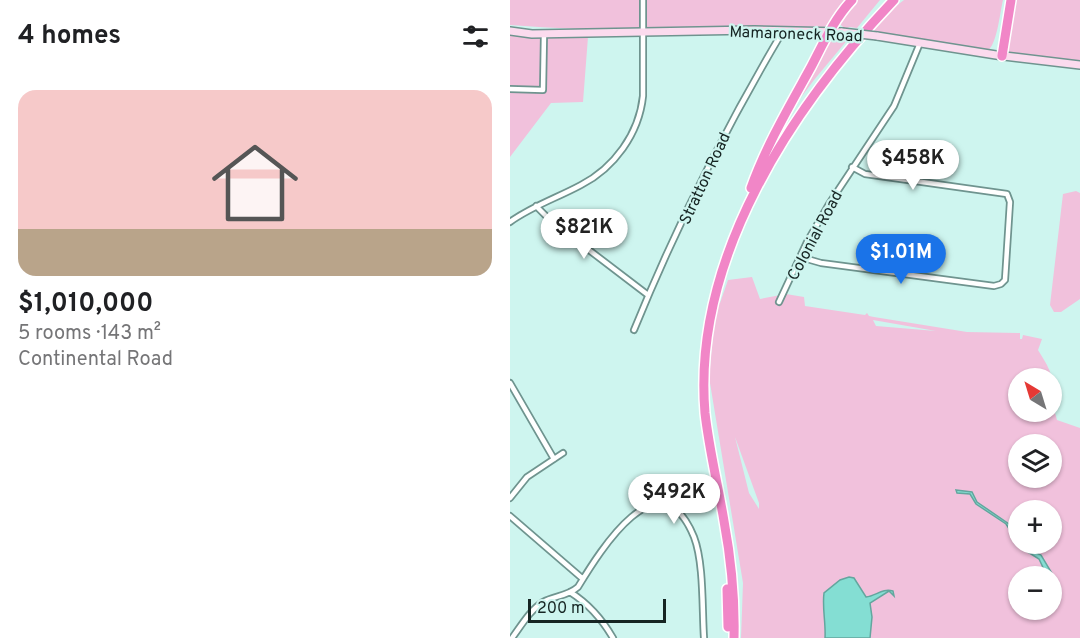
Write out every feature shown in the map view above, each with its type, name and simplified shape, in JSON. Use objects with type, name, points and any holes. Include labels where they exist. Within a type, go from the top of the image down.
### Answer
[{"type":"highway","points":[[751,188],[761,159],[839,15],[852,0]]},
{"type":"highway","points":[[728,638],[727,587],[723,553],[699,411],[699,359],[703,325],[715,276],[726,242],[751,188],[784,129],[843,49],[885,5],[896,0]]},
{"type":"highway","points":[[999,56],[1006,0]]},
{"type":"highway","points":[[999,56],[1011,0]]},
{"type":"highway","points":[[735,638],[728,539],[705,412],[706,344],[716,295],[725,262],[740,224],[776,154],[822,84],[885,5]]},
{"type":"street","points":[[510,222],[536,206],[580,186],[596,175],[617,156],[636,128],[641,109],[643,0]]},
{"type":"street","name":"Mamaroneck Road","points":[[510,31],[544,34],[830,31],[877,36],[999,56],[1080,65]]},
{"type":"street","name":"Stratton Road","points":[[634,330],[648,295],[735,114],[783,31]]},
{"type":"street","points":[[510,89],[543,90],[544,34]]},
{"type":"street","name":"Colonial Road","points":[[779,302],[829,204],[894,106],[920,43]]},
{"type":"street","points":[[800,257],[821,264],[994,286],[1001,284],[1006,277],[1010,198],[1007,194],[865,174],[852,167]]},
{"type":"street","points":[[536,206],[551,221],[648,295]]},
{"type":"street","points":[[510,382],[554,459]]},
{"type":"street","points":[[510,498],[527,477],[564,453]]},
{"type":"street","points":[[512,638],[532,612],[543,602],[578,587],[609,539],[633,515],[649,506],[663,504],[670,506],[685,521],[694,537],[699,558],[704,638]]},
{"type":"street","points":[[510,516],[583,579]]},
{"type":"street","points":[[570,592],[587,604],[600,618],[613,638]]},
{"type":"shaded area","points":[[510,0],[847,0],[824,27],[628,30],[510,25]]},
{"type":"shaded area","points":[[856,0],[880,0],[857,28],[849,27],[846,30],[840,24],[840,20]]},
{"type":"shaded area","points":[[904,0],[1003,0],[996,36],[987,51],[871,31],[888,12]]},
{"type":"shaded area","points":[[1013,0],[1080,0],[1080,61],[1010,54],[1007,50]]},
{"type":"shaded area","points":[[510,34],[588,37],[583,102],[551,103],[510,157]]},
{"type":"shaded area","points":[[832,36],[849,38],[793,108]]},
{"type":"shaded area","points":[[1076,191],[1080,193],[1080,299],[1061,312],[1054,312],[1050,305],[1063,194]]},
{"type":"shaded area","points":[[752,277],[760,299],[786,294],[804,297],[805,306],[865,315],[867,313],[874,317],[967,332],[1020,333],[1020,339],[1023,335],[1042,339],[1038,350],[1048,368],[1008,368],[1008,422],[1062,422],[1080,428],[1080,638],[741,638],[743,583],[709,377],[716,302],[720,303],[728,280]],"holes":[[[873,320],[936,331],[876,326]],[[735,437],[759,503],[759,509],[749,493]]]},
{"type":"water","points":[[956,490],[972,492],[977,502],[1008,523],[1008,527],[976,504],[970,494],[957,493]]},
{"type":"water","points":[[1031,554],[1041,555],[1048,566],[1042,566],[1039,559]]},
{"type":"water","points":[[854,578],[866,597],[889,590],[893,591],[894,596],[889,591],[870,603],[872,617],[870,638],[825,638],[824,593],[840,580]]}]
